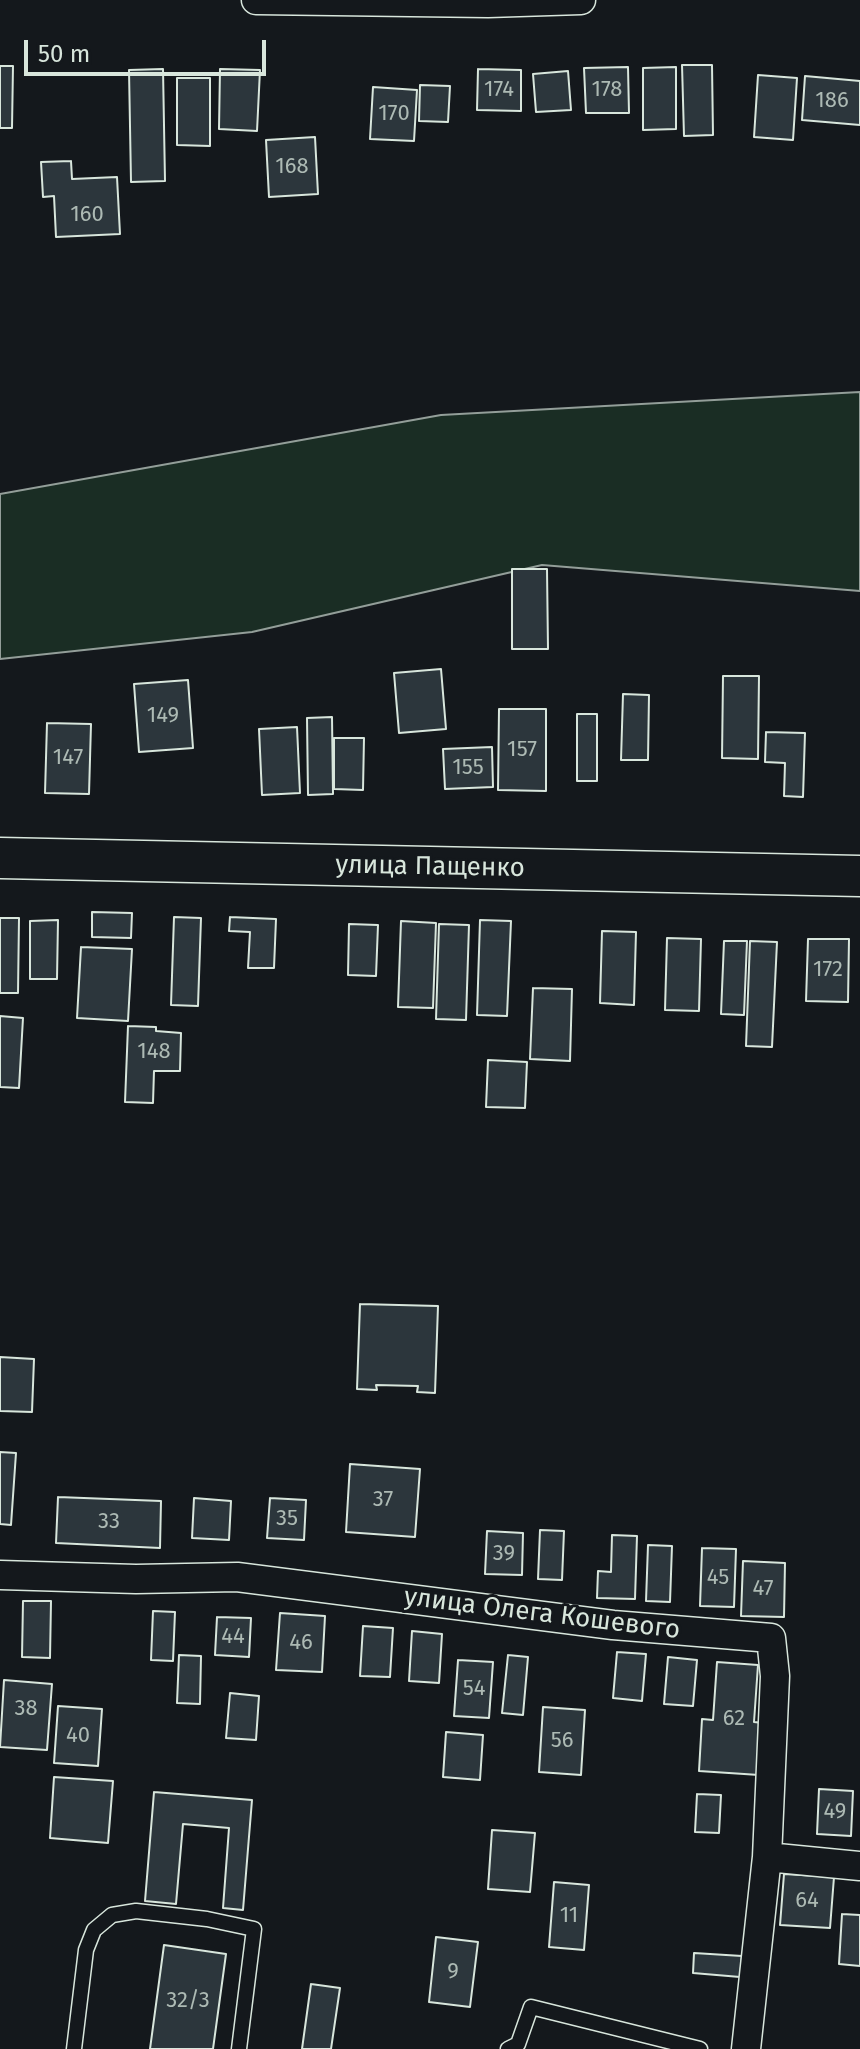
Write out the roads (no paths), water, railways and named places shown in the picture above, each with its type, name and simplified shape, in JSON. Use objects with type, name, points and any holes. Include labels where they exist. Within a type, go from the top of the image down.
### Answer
[{"type":"street","points":[[256,0],[488,3],[581,0]]},
{"type":"street","name":"улица Пащенко","points":[[0,858],[860,876]]},
{"type":"street","name":"улица Олега Кошевого","points":[[0,1575],[136,1579],[237,1577],[613,1625],[771,1638],[775,1676],[767,1857]]},
{"type":"street","points":[[746,2049],[767,1857],[860,1866]]},
{"type":"lane","points":[[74,2049],[86,1950],[94,1930],[112,1915],[136,1911],[207,1919],[254,1929],[239,2049]]},
{"type":"lane","points":[[508,2049],[518,2044],[531,2007],[700,2049]]}]
